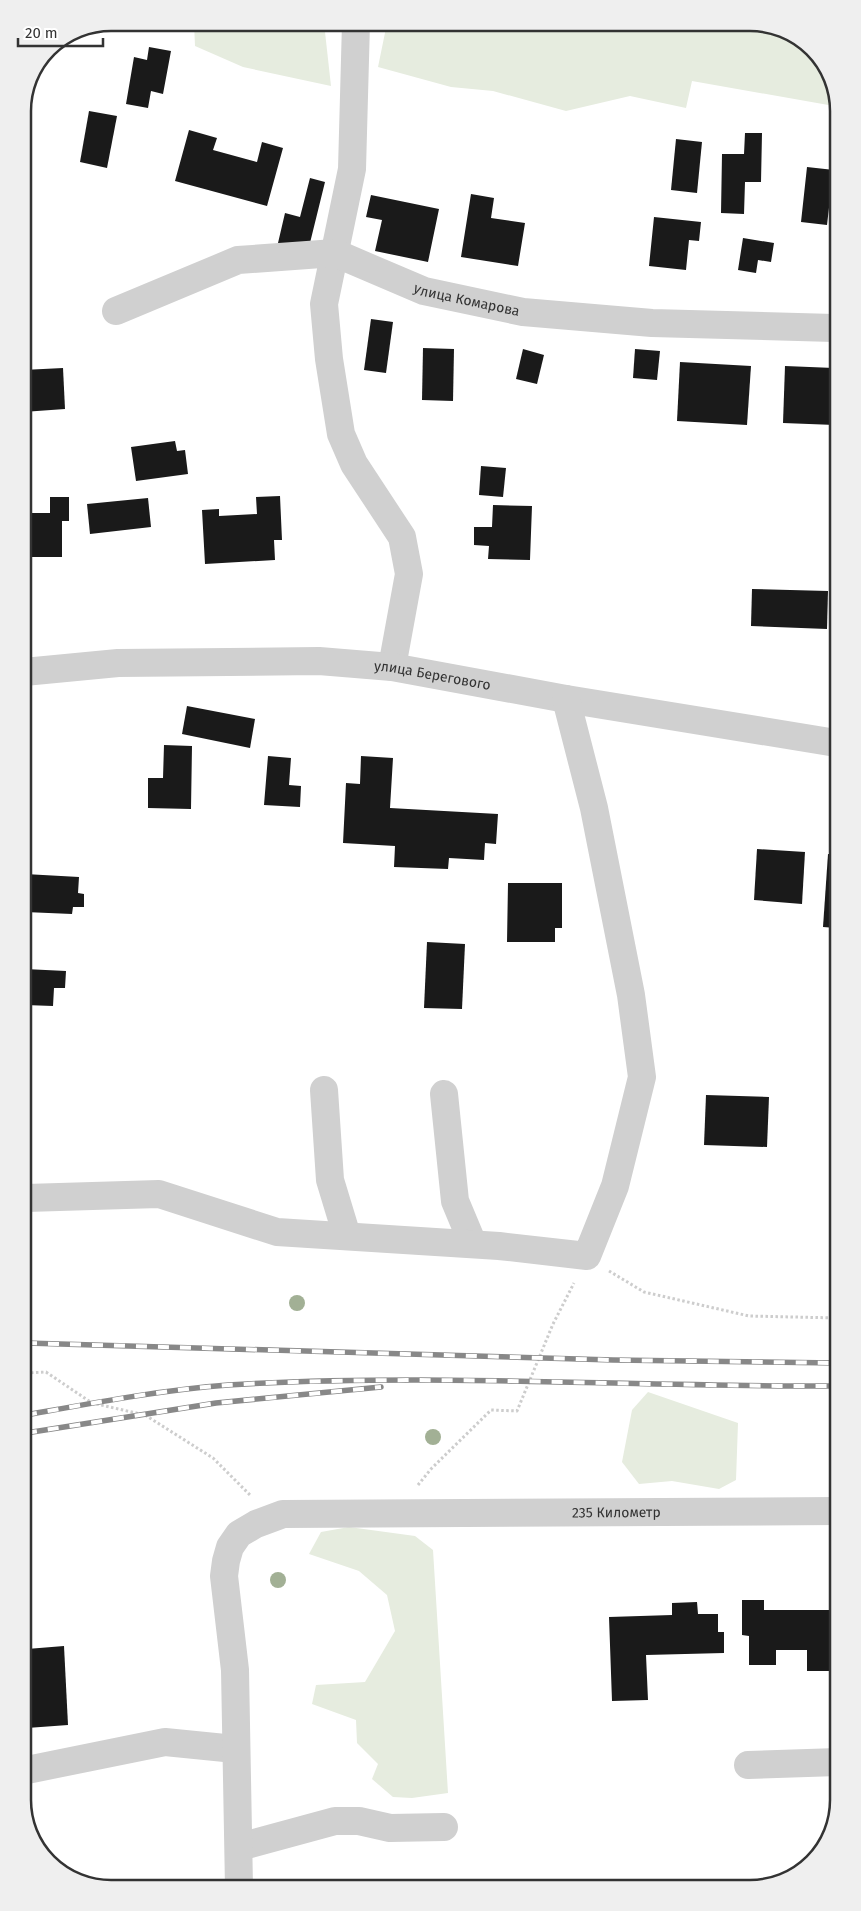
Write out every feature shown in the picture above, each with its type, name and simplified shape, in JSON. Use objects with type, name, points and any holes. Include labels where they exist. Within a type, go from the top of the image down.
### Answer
[{"type":"street","points":[[356,31],[352,168],[324,304],[329,359],[341,434],[354,464],[402,538],[409,574],[392,667]]},
{"type":"street","name":"улица Комарова","points":[[116,310],[238,260],[335,253],[424,291],[523,312],[652,323],[830,328]]},
{"type":"street","name":"улица Берегового","points":[[31,671],[118,663],[319,661],[392,667],[566,699],[830,742]]},
{"type":"street","points":[[31,1198],[159,1194],[277,1232],[473,1244],[587,1256],[614,1186],[642,1077],[631,995],[594,808],[566,699]]},
{"type":"street","points":[[324,1090],[330,1180],[347,1236]]},
{"type":"street","points":[[444,1094],[455,1201],[473,1244]]},
{"type":"street","name":"235 Километр","points":[[239,1880],[235,1670],[224,1576],[230,1547],[239,1534],[269,1518],[283,1514],[830,1511]]},
{"type":"street","points":[[31,1769],[165,1742],[235,1748]]},
{"type":"street","points":[[748,1765],[830,1762]]},
{"type":"street","points":[[239,1847],[335,1821],[359,1821],[390,1828],[444,1827]]},
{"type":"path","points":[[395,1514],[431,1469],[491,1410],[517,1411],[554,1324],[587,1256],[644,1292],[749,1316],[830,1318]]},
{"type":"path","points":[[31,1373],[46,1372],[92,1403],[145,1415],[213,1458],[250,1495],[269,1518]]},
{"type":"shaded area","points":[[194,31],[325,31],[331,86],[243,67],[195,46]]},
{"type":"shaded area","points":[[385,31],[755,31],[780,37],[799,48],[822,76],[826,85],[829,105],[692,81],[686,108],[630,96],[566,111],[493,91],[451,87],[378,67]]},
{"type":"shaded area","points":[[648,1392],[738,1423],[736,1480],[719,1489],[672,1481],[639,1484],[622,1462],[632,1410]]},
{"type":"shaded area","points":[[349,1527],[415,1536],[433,1550],[448,1793],[412,1798],[393,1797],[372,1779],[378,1764],[357,1743],[356,1720],[312,1704],[316,1685],[365,1682],[395,1631],[387,1595],[359,1571],[309,1554],[321,1532]]},
{"type":"building","points":[[149,47],[171,51],[163,94],[151,91],[148,108],[126,104],[134,57],[147,60]]},
{"type":"building","points":[[89,111],[117,116],[107,168],[80,162]]},
{"type":"building","points":[[189,130],[217,138],[213,150],[257,162],[262,142],[283,148],[267,206],[175,181]]},
{"type":"building","points":[[745,133],[762,133],[761,182],[745,182],[744,214],[721,213],[722,154],[744,154]]},
{"type":"building","points":[[676,139],[702,142],[697,193],[671,190]]},
{"type":"building","points":[[807,167],[830,170],[830,199],[827,225],[801,222]]},
{"type":"building","points":[[310,178],[325,182],[308,251],[278,243],[285,213],[300,217]]},
{"type":"building","points":[[471,194],[494,198],[491,218],[525,223],[518,266],[461,257]]},
{"type":"building","points":[[371,195],[439,209],[428,262],[375,251],[382,220],[366,217]]},
{"type":"building","points":[[654,217],[701,222],[699,241],[689,240],[686,270],[649,266]]},
{"type":"building","points":[[743,238],[774,243],[771,262],[758,260],[756,273],[738,270]]},
{"type":"building","points":[[371,319],[393,322],[386,373],[364,370]]},
{"type":"building","points":[[423,348],[454,349],[453,401],[422,400]]},
{"type":"building","points":[[523,349],[544,355],[537,384],[516,379]]},
{"type":"building","points":[[635,349],[660,351],[657,380],[633,378]]},
{"type":"building","points":[[680,362],[751,366],[747,425],[677,421]]},
{"type":"building","points":[[785,366],[830,368],[830,425],[783,423]]},
{"type":"building","points":[[63,368],[65,409],[31,411],[31,370]]},
{"type":"building","points":[[175,441],[177,451],[185,450],[188,474],[136,481],[131,447]]},
{"type":"building","points":[[481,466],[506,468],[503,497],[479,495]]},
{"type":"building","points":[[280,496],[282,540],[274,540],[275,560],[205,564],[202,510],[219,509],[219,516],[257,514],[256,497]]},
{"type":"building","points":[[50,497],[69,497],[69,521],[62,521],[62,557],[31,557],[31,513],[50,513]]},
{"type":"building","points":[[148,498],[151,527],[90,534],[87,504]]},
{"type":"building","points":[[493,505],[532,506],[530,560],[488,559],[489,546],[474,545],[474,527],[492,527]]},
{"type":"building","points":[[752,589],[828,591],[827,629],[751,626]]},
{"type":"building","points":[[187,706],[255,719],[250,748],[182,734]]},
{"type":"building","points":[[164,745],[192,746],[191,809],[148,808],[148,778],[163,778]]},
{"type":"building","points":[[268,756],[291,758],[289,785],[301,786],[300,807],[264,805]]},
{"type":"building","points":[[361,756],[393,758],[390,808],[498,814],[496,844],[485,843],[484,860],[449,858],[448,869],[394,867],[395,846],[343,843],[346,783],[360,784]]},
{"type":"building","points":[[757,849],[805,852],[802,904],[754,900]]},
{"type":"building","points":[[828,854],[830,854],[830,928],[823,927]]},
{"type":"building","points":[[31,874],[79,877],[78,893],[84,894],[84,907],[73,907],[72,914],[31,912]]},
{"type":"building","points":[[508,883],[562,883],[562,928],[555,928],[555,942],[507,942]]},
{"type":"building","points":[[427,942],[465,944],[462,1009],[424,1008]]},
{"type":"building","points":[[31,969],[66,971],[65,988],[54,988],[53,1006],[31,1005]]},
{"type":"building","points":[[706,1095],[769,1097],[767,1147],[704,1145]]},
{"type":"building","points":[[742,1600],[764,1600],[764,1610],[830,1610],[830,1671],[807,1671],[807,1650],[776,1650],[776,1665],[749,1665],[749,1636],[742,1635]]},
{"type":"building","points":[[697,1602],[698,1614],[718,1614],[718,1632],[724,1632],[724,1653],[646,1655],[648,1700],[612,1701],[609,1617],[672,1615],[672,1603]]},
{"type":"building","points":[[64,1646],[68,1725],[31,1728],[31,1649]]},
{"type":"railway","points":[[31,1343],[613,1360],[830,1363]]},
{"type":"railway","points":[[31,1414],[178,1390],[228,1385],[304,1382],[456,1380],[830,1386]]},
{"type":"railway","points":[[31,1432],[216,1403],[381,1387]]}]
